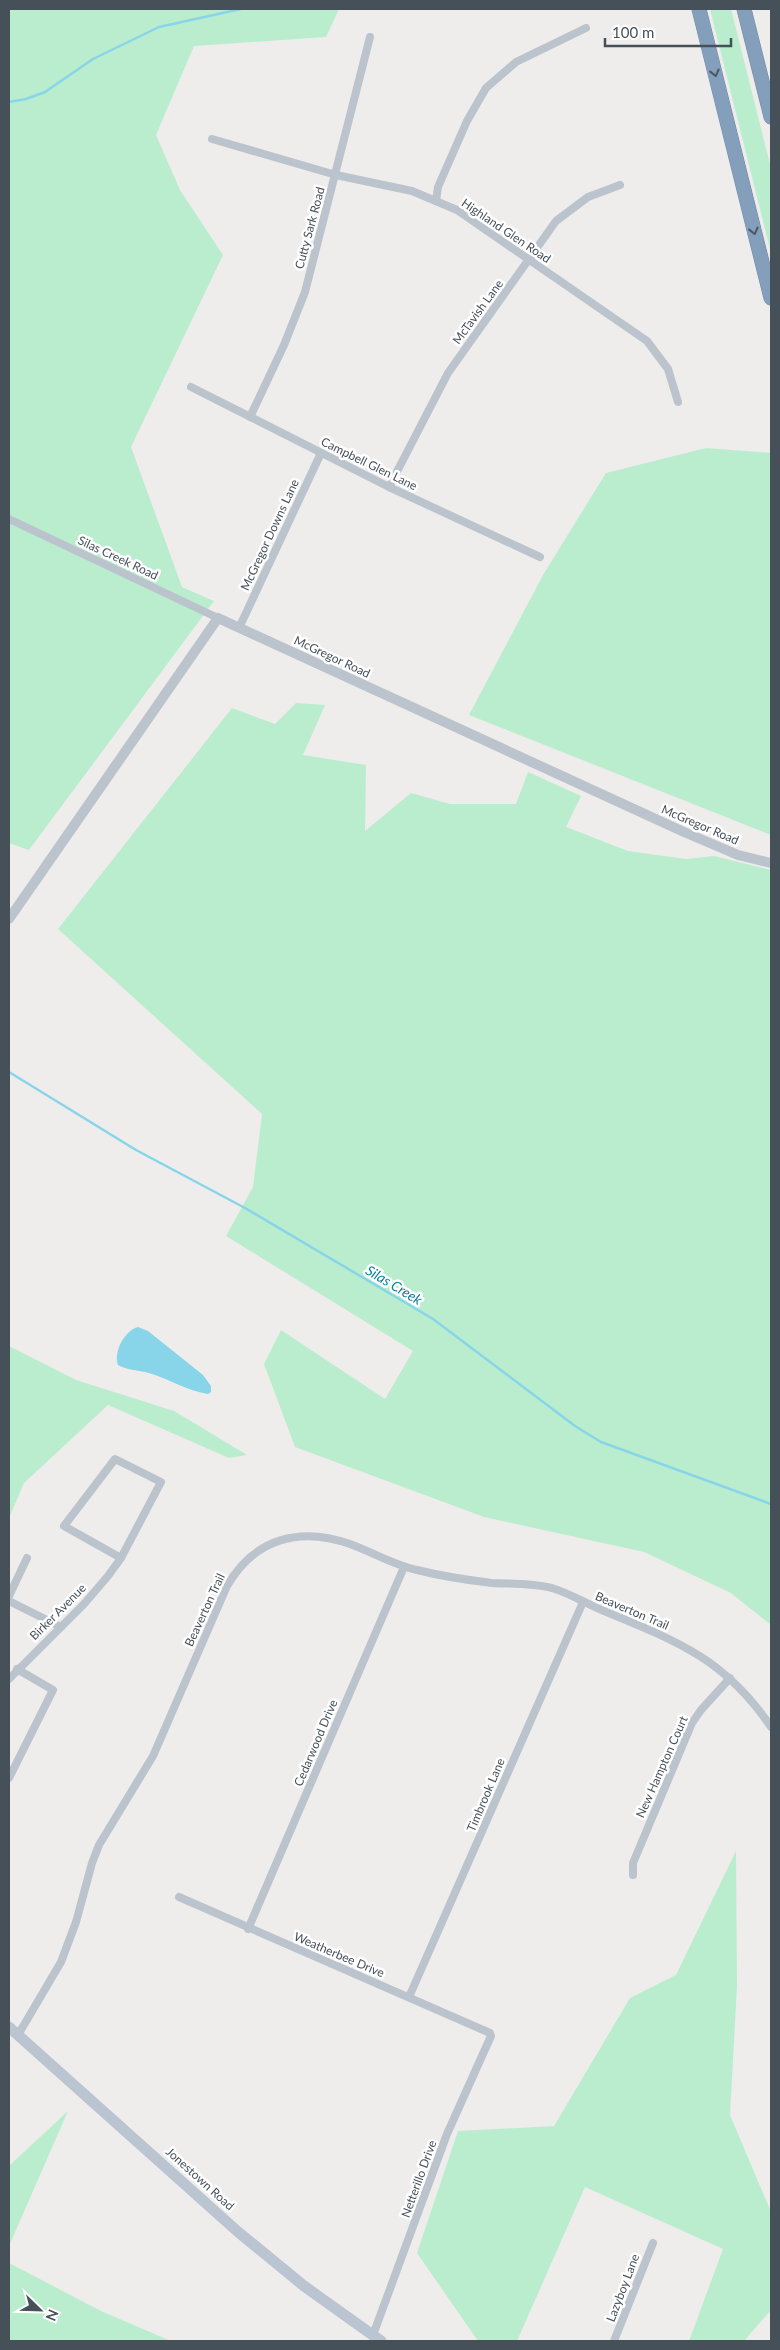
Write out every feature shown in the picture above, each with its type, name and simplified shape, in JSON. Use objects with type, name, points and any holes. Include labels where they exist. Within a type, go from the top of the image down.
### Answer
[{"type":"highway","points":[[699,9],[771,298]]},
{"type":"highway","points":[[744,9],[771,117]]},
{"type":"main road","name":"Jonestown Road","points":[[9,2027],[238,2231],[304,2286],[377,2338]]},
{"type":"street","points":[[436,200],[438,187],[467,120],[486,88],[516,62],[586,28]]},
{"type":"street","name":"Cutty Sark Road","points":[[250,417],[284,345],[305,292],[370,37]]},
{"type":"street","name":"Highland Glen Road","points":[[212,139],[336,174],[412,191],[457,210],[647,341],[668,370],[678,402]]},
{"type":"street","name":"McTavish Lane","points":[[389,487],[448,373],[556,221],[588,197],[620,184]]},
{"type":"street","name":"Campbell Glen Lane","points":[[191,387],[389,487],[540,557]]},
{"type":"street","name":"McGregor Downs Lane","points":[[239,628],[321,452]]},
{"type":"street","name":"Silas Creek Road","points":[[9,519],[218,618]]},
{"type":"street","points":[[9,919],[218,618]]},
{"type":"street","name":"McGregor Road","points":[[218,618],[684,832],[738,855],[771,863]]},
{"type":"street","name":"Birker Avenue","points":[[9,1679],[17,1669],[61,1628],[108,1576],[121,1558],[161,1482],[115,1459],[64,1526],[121,1558]]},
{"type":"street","name":"Beaverton Trail","points":[[18,2035],[61,1962],[76,1922],[86,1880],[99,1845],[153,1756],[223,1594],[242,1564],[263,1548],[278,1541],[300,1536],[331,1539],[349,1544],[404,1567],[490,1582],[526,1584],[553,1589],[674,1640],[708,1660],[750,1698],[771,1727]]},
{"type":"street","points":[[9,1596],[27,1558]]},
{"type":"street","name":"Cedarwood Drive","points":[[248,1929],[404,1567]]},
{"type":"street","points":[[9,1601],[61,1628]]},
{"type":"street","name":"Timbrook Lane","points":[[409,1997],[583,1602]]},
{"type":"street","points":[[9,1778],[53,1690],[17,1669]]},
{"type":"street","name":"New Hampton Court","points":[[632,1875],[633,1863],[692,1723],[700,1710],[730,1678]]},
{"type":"street","name":"Weatherbee Drive","points":[[179,1897],[248,1929],[490,2033]]},
{"type":"street","name":"Netterillo Drive","points":[[377,2338],[448,2134],[491,2036],[490,2033]]},
{"type":"street","name":"Lazyboy Lane","points":[[614,2341],[652,2243]]},
{"type":"green space","points":[[9,9],[339,9],[326,37],[194,46],[156,135],[180,190],[223,255],[131,447],[182,587],[214,601],[29,850],[9,843]]},
{"type":"green space","points":[[710,9],[731,9],[771,168],[771,253]]},
{"type":"green space","points":[[706,448],[771,453],[771,835],[469,715],[543,575],[606,473]]},
{"type":"green space","points":[[296,703],[325,705],[303,755],[366,765],[365,831],[411,793],[450,804],[516,804],[528,772],[581,796],[566,827],[628,851],[686,859],[714,856],[771,870],[771,1625],[731,1593],[644,1552],[484,1517],[295,1447],[264,1364],[281,1330],[385,1399],[413,1351],[226,1236],[253,1187],[262,1114],[58,929],[232,708],[275,724]]},
{"type":"green space","points":[[9,1346],[76,1380],[174,1411],[247,1455],[229,1458],[108,1405],[24,1483],[9,1518]]},
{"type":"green space","points":[[736,1851],[737,1986],[730,2115],[771,2212],[771,2310],[744,2341],[689,2341],[723,2249],[585,2187],[517,2341],[478,2341],[417,2253],[458,2131],[554,2126],[630,1998],[676,1975]]},
{"type":"green space","points":[[68,2111],[9,2246],[9,2166]]},
{"type":"green space","points":[[9,2263],[101,2311],[171,2341],[9,2341]]},
{"type":"water","points":[[138,1327],[148,1331],[203,1375],[211,1386],[211,1392],[208,1394],[193,1390],[152,1374],[118,1365],[117,1354],[121,1342],[129,1332]]},
{"type":"waterway","points":[[9,102],[26,99],[45,92],[93,59],[159,27],[241,9]]},
{"type":"waterway","name":"Silas Creek","points":[[9,1072],[136,1150],[245,1208],[433,1319],[575,1426],[601,1442],[771,1504]]}]
